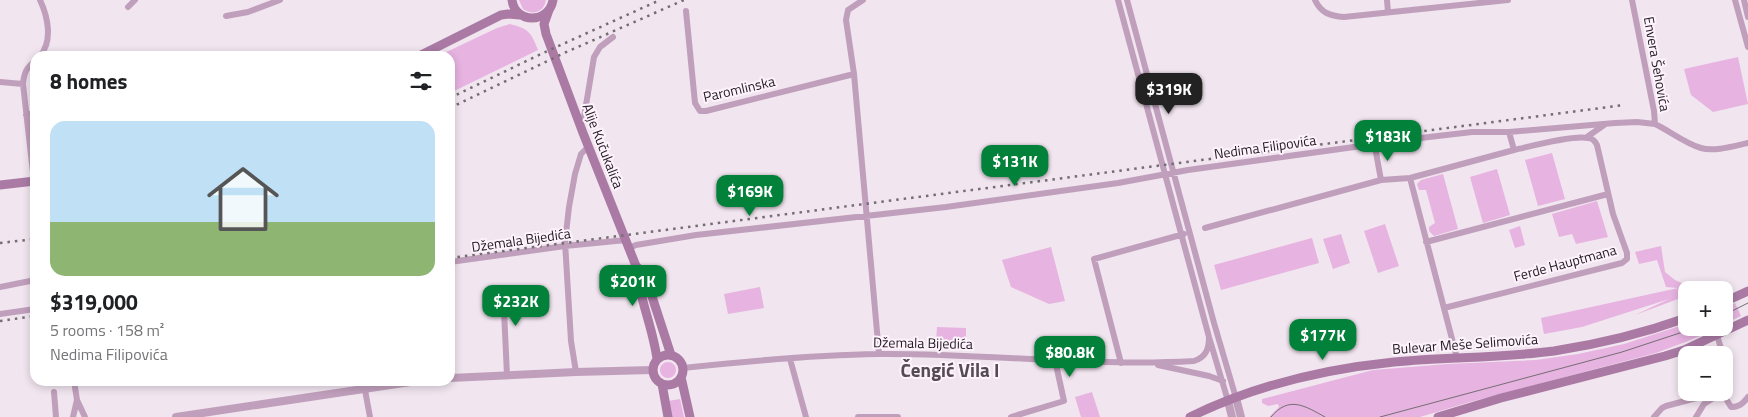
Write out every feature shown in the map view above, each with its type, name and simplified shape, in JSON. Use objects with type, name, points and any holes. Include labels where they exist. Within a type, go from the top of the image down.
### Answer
[{"type":"main road","points":[[501,15],[511,0]]},
{"type":"main road","points":[[511,0],[515,10],[524,17]]},
{"type":"main road","name":"Alije Kučukalića","points":[[553,0],[544,24],[546,34],[578,122],[636,266],[637,280],[655,343],[657,359]]},
{"type":"main road","points":[[429,51],[501,15],[539,17],[549,10]]},
{"type":"main road","name":"Alije Kučukalića","points":[[524,17],[539,26],[546,34]]},
{"type":"main road","points":[[0,185],[30,181]]},
{"type":"main road","name":"Alije Kučukalića","points":[[636,266],[645,275],[671,355]]},
{"type":"main road","points":[[1733,298],[1748,290]]},
{"type":"main road","points":[[1733,327],[1748,320]]},
{"type":"main road","name":"Bulevar Meše Selimovića","points":[[1190,417],[1232,399],[1266,388],[1350,367],[1535,353],[1576,347],[1650,330],[1678,321]]},
{"type":"main road","points":[[1438,417],[1501,398],[1665,356],[1715,336]]},
{"type":"main road","points":[[682,373],[674,384],[662,384],[656,379],[652,370],[657,359],[661,356],[671,355],[679,360],[682,373],[690,417]]},
{"type":"main road","points":[[662,384],[668,417]]},
{"type":"street","points":[[40,0],[47,20],[48,30],[45,51]]},
{"type":"street","points":[[128,7],[134,0]]},
{"type":"street","points":[[226,16],[248,12],[280,0]]},
{"type":"street","points":[[863,0],[848,10],[846,20],[854,74],[880,354]]},
{"type":"street","points":[[1118,0],[1209,337],[1222,380],[1241,417]]},
{"type":"street","points":[[1127,0],[1190,232],[1232,399],[1232,417]]},
{"type":"street","points":[[1315,0],[1319,8],[1325,13],[1334,16],[1388,12],[1465,2],[1508,0]]},
{"type":"street","points":[[1386,0],[1388,12]]},
{"type":"street","name":"Envera Šehovića","points":[[1632,0],[1655,124],[1702,148],[1712,149],[1748,143]]},
{"type":"street","points":[[1735,0],[1748,47]]},
{"type":"street","points":[[1744,0],[1748,17]]},
{"type":"street","name":"Paromlinska","points":[[686,11],[695,104],[700,111],[854,74]]},
{"type":"street","points":[[578,122],[584,117],[594,57],[600,47],[613,37]]},
{"type":"street","points":[[30,65],[24,73],[23,84],[30,148]]},
{"type":"street","points":[[0,82],[23,84]]},
{"type":"street","points":[[26,115],[30,114]]},
{"type":"street","name":"Nedima Filipovića","points":[[867,216],[1108,184],[1412,138],[1472,132],[1509,132],[1637,122],[1655,124]]},
{"type":"street","points":[[1205,228],[1381,180],[1410,178],[1514,150],[1587,137],[1604,124]]},
{"type":"street","points":[[1509,132],[1514,150]]},
{"type":"street","name":"Ferde Hauptmana","points":[[1444,308],[1622,263],[1627,259],[1627,253],[1608,194],[1597,145],[1593,139],[1587,137]]},
{"type":"street","points":[[576,372],[571,341],[565,246],[568,207],[575,174],[581,154],[588,147]]},
{"type":"street","points":[[1375,147],[1381,180]]},
{"type":"street","points":[[1410,178],[1457,358]]},
{"type":"street","points":[[1426,242],[1608,194]]},
{"type":"street","name":"Džemala Bijedića","points":[[455,261],[565,246],[636,245],[765,226],[867,216]]},
{"type":"street","points":[[1121,363],[1094,259],[1190,232]]},
{"type":"street","points":[[0,287],[30,281]]},
{"type":"street","points":[[504,289],[507,375]]},
{"type":"street","points":[[0,314],[30,310]]},
{"type":"street","name":"Džemala Bijedića","points":[[682,373],[790,359],[880,354],[1121,363],[1198,360],[1208,350],[1209,337]]},
{"type":"street","points":[[790,359],[806,417]]},
{"type":"street","points":[[1011,417],[1064,401],[1055,360]]},
{"type":"street","name":"Džemala Bijedića","points":[[1152,363],[1222,380]]},
{"type":"street","points":[[455,378],[652,370]]},
{"type":"street","points":[[75,386],[77,400],[85,417]]},
{"type":"street","points":[[176,417],[384,386]]},
{"type":"street","points":[[365,390],[370,417]]},
{"type":"street","points":[[54,392],[56,417]]},
{"type":"street","points":[[1727,401],[1731,407],[1736,407],[1741,405],[1748,397]]},
{"type":"street","points":[[73,417],[77,400]]},
{"type":"street","points":[[1654,417],[1666,406],[1686,401]]},
{"type":"street","points":[[1696,417],[1704,404],[1708,401]]},
{"type":"street","points":[[858,417],[898,417]]},
{"type":"shaded area","points":[[519,0],[546,0],[540,10],[531,12],[523,9]]},
{"type":"shaded area","points":[[510,24],[525,30],[533,39],[538,50],[455,91],[455,51],[449,51],[497,28]]},
{"type":"shaded area","points":[[1738,57],[1748,104],[1713,112],[1691,95],[1684,69]]},
{"type":"shaded area","points":[[1552,153],[1565,199],[1538,206],[1525,160]]},
{"type":"shaded area","points":[[1497,169],[1510,215],[1483,223],[1470,177]]},
{"type":"shaded area","points":[[1443,174],[1458,229],[1434,236],[1429,231],[1429,227],[1435,223],[1426,190],[1419,190],[1417,184],[1421,180]]},
{"type":"shaded area","points":[[1597,201],[1608,237],[1576,244],[1572,234],[1559,237],[1552,214]]},
{"type":"shaded area","points":[[1385,224],[1399,266],[1378,273],[1364,231]]},
{"type":"shaded area","points":[[1520,226],[1525,245],[1515,248],[1509,230]]},
{"type":"shaded area","points":[[1341,234],[1350,263],[1333,269],[1323,239]]},
{"type":"shaded area","points":[[1312,238],[1319,263],[1221,290],[1214,265]]},
{"type":"shaded area","points":[[1661,246],[1665,272],[1678,281],[1678,288],[1666,287],[1657,260],[1639,264],[1635,252]]},
{"type":"shaded area","points":[[1051,247],[1065,301],[1049,304],[1011,287],[1002,260]]},
{"type":"shaded area","points":[[760,287],[764,308],[728,314],[724,294]]},
{"type":"shaded area","points":[[1678,288],[1678,299],[1635,315],[1669,299],[1582,327],[1544,334],[1541,318]]},
{"type":"shaded area","points":[[1735,303],[1741,316],[1733,320],[1733,304]]},
{"type":"shaded area","points":[[937,327],[966,328],[966,343],[936,343]]},
{"type":"shaded area","points":[[1678,327],[1678,336],[1700,336],[1656,353],[1420,417],[1269,417],[1279,407],[1278,404],[1268,406],[1262,403],[1262,399],[1373,370],[1536,360],[1578,354],[1624,344]]},
{"type":"shaded area","points":[[668,362],[674,364],[676,370],[674,376],[668,378],[662,376],[660,370],[662,364]]},
{"type":"shaded area","points":[[1092,392],[1100,417],[1081,417],[1075,397]]},
{"type":"shaded area","points":[[680,399],[684,417],[672,417],[668,401]]},
{"type":"tram line","points":[[1733,310],[1748,303]]},
{"type":"tram line","points":[[1380,417],[1622,352],[1678,334]]},
{"type":"tram line","points":[[1271,417],[1284,406],[1291,404],[1304,406],[1325,417]]},
{"type":"railway","points":[[455,96],[660,0]]},
{"type":"railway","points":[[455,106],[562,54],[684,0]]},
{"type":"railway","points":[[455,257],[1624,105]]},
{"type":"railway","points":[[0,243],[30,240]]},
{"type":"railway","points":[[0,321],[30,317]]},
{"type":"district","name":"Čengić Vila I","points":[[950,370]]}]
